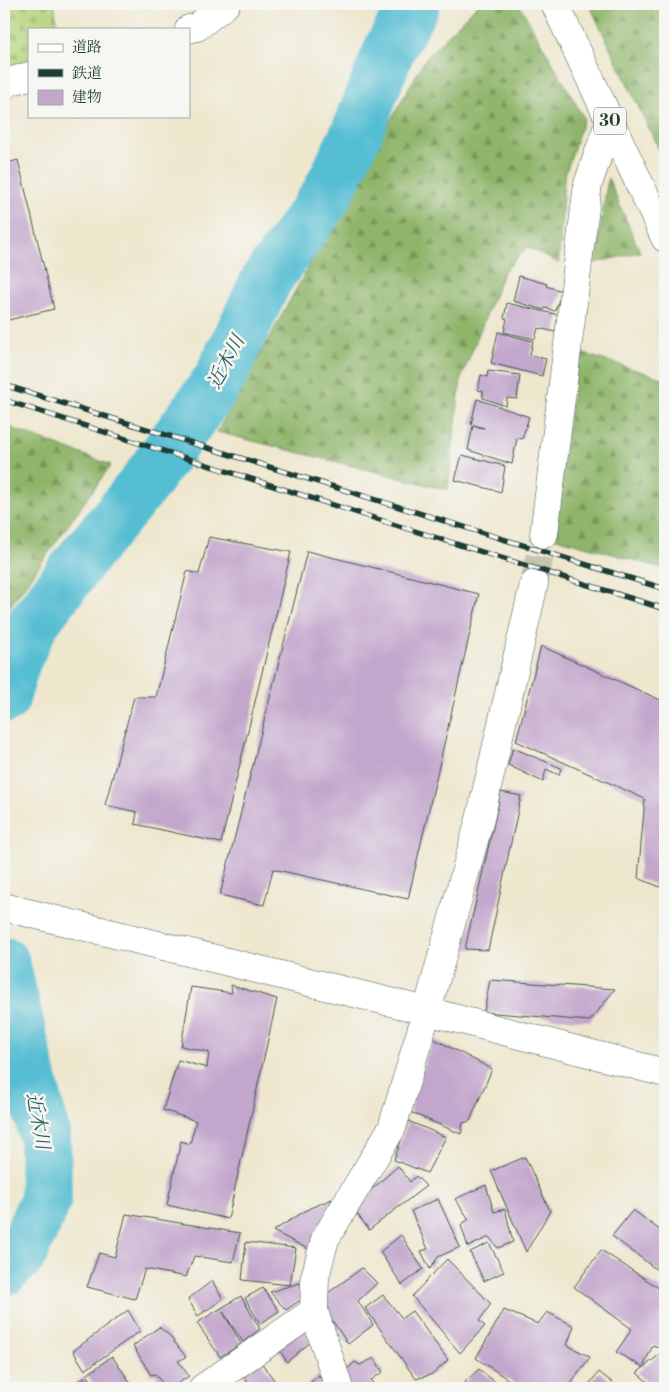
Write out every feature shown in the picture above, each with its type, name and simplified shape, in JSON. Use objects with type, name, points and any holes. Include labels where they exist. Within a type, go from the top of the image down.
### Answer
[{"type":"street","points":[[190,29],[196,27],[226,4]]},
{"type":"street","name":"30","points":[[555,4],[665,238]]},
{"type":"street","points":[[4,86],[5,83],[28,76]]},
{"type":"street","points":[[544,534],[588,184],[610,120]]},
{"type":"street","points":[[339,1388],[314,1311],[315,1277],[325,1239],[392,1128],[427,1011],[480,819],[534,584]]},
{"type":"street","points":[[4,907],[427,1011],[665,1073]]},
{"type":"street","points":[[203,1388],[314,1311]]},
{"type":"green space","points":[[4,4],[54,4],[58,28],[28,28],[28,63],[4,74]]},
{"type":"green space","points":[[478,4],[519,4],[584,118],[564,178],[559,263],[527,247],[503,273],[461,379],[448,490],[217,432],[426,58]]},
{"type":"green space","points":[[589,4],[665,4],[665,162]]},
{"type":"green space","points":[[608,178],[640,252],[595,263]]},
{"type":"green space","points":[[578,352],[665,379],[665,569],[553,537]]},
{"type":"green space","points":[[6,426],[111,465],[4,615],[4,428]]},
{"type":"building","points":[[18,160],[54,309],[4,321],[4,164]]},
{"type":"building","points":[[519,276],[547,284],[546,286],[562,291],[555,311],[545,308],[544,310],[513,301]]},
{"type":"building","points":[[507,303],[559,315],[555,332],[538,328],[535,339],[504,332],[507,319],[504,318]]},
{"type":"building","points":[[498,332],[533,341],[530,355],[546,359],[542,376],[491,363]]},
{"type":"building","points":[[488,371],[520,375],[517,399],[507,398],[506,406],[483,398],[483,391],[478,390],[481,375],[487,377]]},
{"type":"building","points":[[477,399],[529,417],[522,439],[517,438],[512,464],[468,450],[473,426],[484,428],[471,424]]},
{"type":"building","points":[[462,455],[505,466],[501,492],[455,480]]},
{"type":"building","points":[[209,537],[291,552],[221,843],[135,824],[137,812],[105,805],[134,697],[156,697],[187,571],[199,574]]},
{"type":"building","points":[[307,551],[479,594],[408,899],[273,869],[264,905],[220,895]]},
{"type":"building","points":[[541,646],[665,702],[665,889],[638,878],[645,799],[516,741]]},
{"type":"building","points":[[513,748],[561,768],[559,775],[546,769],[543,782],[508,765]]},
{"type":"building","points":[[501,792],[521,796],[488,950],[465,949]]},
{"type":"building","points":[[490,980],[615,989],[590,1021],[484,1012]]},
{"type":"building","points":[[231,985],[277,999],[228,1219],[167,1205],[181,1141],[190,1144],[196,1121],[163,1110],[178,1060],[207,1068],[209,1052],[181,1046],[191,987],[232,993]]},
{"type":"building","points":[[432,1038],[492,1069],[470,1121],[463,1123],[461,1134],[410,1112]]},
{"type":"building","points":[[408,1121],[446,1137],[427,1173],[394,1160]]},
{"type":"building","points":[[525,1157],[550,1211],[526,1252],[491,1171]]},
{"type":"building","points":[[398,1166],[410,1182],[416,1176],[426,1186],[369,1230],[352,1207]]},
{"type":"building","points":[[486,1185],[494,1212],[505,1209],[513,1242],[498,1248],[489,1237],[468,1247],[461,1225],[469,1219],[455,1199]]},
{"type":"building","points":[[332,1199],[312,1251],[273,1231],[310,1208]]},
{"type":"building","points":[[438,1199],[460,1247],[438,1257],[430,1269],[421,1251],[428,1249],[411,1211]]},
{"type":"building","points":[[633,1210],[665,1234],[665,1276],[612,1236]]},
{"type":"building","points":[[126,1214],[240,1233],[233,1262],[194,1256],[186,1277],[145,1269],[135,1299],[87,1287],[99,1253],[115,1257]]},
{"type":"building","points":[[401,1235],[423,1269],[402,1285],[380,1252]]},
{"type":"building","points":[[246,1242],[296,1248],[290,1285],[242,1280]]},
{"type":"building","points":[[489,1243],[504,1272],[484,1281],[470,1252]]},
{"type":"building","points":[[601,1250],[662,1290],[665,1287],[665,1350],[653,1345],[643,1367],[616,1352],[632,1329],[574,1287]]},
{"type":"building","points":[[447,1259],[491,1304],[479,1321],[485,1326],[460,1353],[412,1296]]},
{"type":"building","points":[[362,1268],[377,1283],[358,1301],[373,1325],[348,1344],[322,1305],[324,1296]]},
{"type":"building","points":[[212,1281],[223,1299],[198,1316],[188,1299]]},
{"type":"building","points":[[299,1283],[308,1295],[286,1310],[270,1292]]},
{"type":"building","points":[[263,1288],[279,1311],[260,1324],[245,1298]]},
{"type":"building","points":[[383,1295],[402,1318],[412,1311],[448,1360],[433,1374],[416,1379],[365,1308]]},
{"type":"building","points":[[241,1296],[260,1329],[243,1342],[223,1312],[241,1344],[220,1357],[197,1323]]},
{"type":"building","points":[[128,1310],[140,1331],[85,1370],[73,1351]]},
{"type":"building","points":[[504,1310],[538,1324],[547,1312],[574,1326],[567,1345],[590,1357],[568,1388],[521,1388],[476,1358]]},
{"type":"building","points":[[159,1327],[169,1335],[186,1357],[178,1361],[189,1376],[171,1388],[166,1388],[155,1374],[151,1375],[133,1346]]},
{"type":"building","points":[[303,1327],[312,1341],[287,1362],[277,1346]]},
{"type":"building","points":[[660,1354],[665,1359],[665,1388],[655,1388],[637,1373]]},
{"type":"building","points":[[112,1356],[134,1388],[97,1388],[87,1375]]},
{"type":"building","points":[[374,1358],[383,1372],[371,1380],[375,1388],[347,1388],[341,1374],[355,1362],[360,1365]]},
{"type":"building","points":[[260,1361],[280,1388],[252,1388],[242,1374]]},
{"type":"building","points":[[479,1369],[503,1388],[469,1388],[465,1382]]},
{"type":"building","points":[[599,1372],[619,1388],[586,1388]]},
{"type":"building","points":[[319,1375],[327,1388],[304,1388]]},
{"type":"building","points":[[84,1377],[91,1388],[69,1388]]},
{"type":"waterway","name":"近木川","points":[[4,698],[15,661],[33,623],[82,559],[143,485],[218,381],[267,279],[326,196],[357,132],[390,48],[414,4]]},
{"type":"waterway","name":"近木川","points":[[4,963],[45,1138],[46,1199],[21,1254],[4,1270]]},
{"type":"tunnel","points":[[534,584],[544,534]]},
{"type":"railway","points":[[4,385],[665,589]]},
{"type":"railway","points":[[4,400],[665,609]]}]
